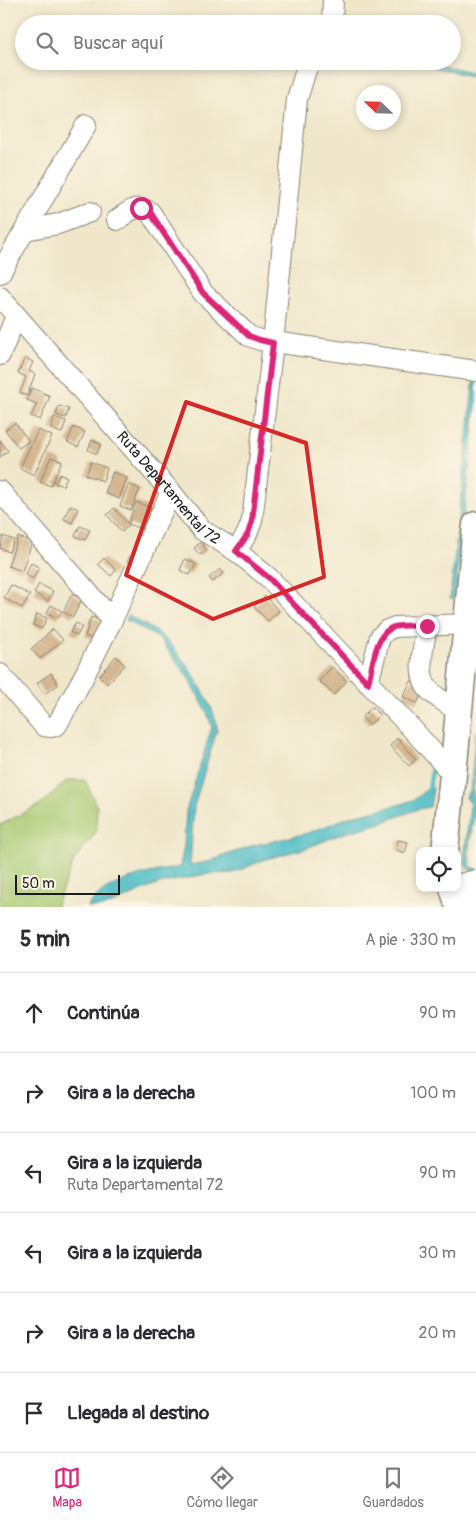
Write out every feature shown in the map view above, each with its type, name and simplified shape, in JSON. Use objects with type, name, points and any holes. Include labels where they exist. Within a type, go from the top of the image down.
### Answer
[{"type":"main road","points":[[445,847],[476,526]]},
{"type":"main road","points":[[440,907],[442,892]]},
{"type":"main road","points":[[454,892],[459,907]]},
{"type":"street","points":[[332,15],[333,0]]},
{"type":"street","points":[[236,551],[248,534],[252,521],[273,343],[296,99],[306,70]]},
{"type":"street","points":[[0,273],[86,125]]},
{"type":"street","points":[[116,220],[135,208],[141,208],[150,212],[203,293],[249,336],[273,343],[470,370]]},
{"type":"street","points":[[25,230],[58,224],[90,212]]},
{"type":"street","name":"Ruta Departamental 72","points":[[0,297],[202,530],[236,551],[269,578],[368,683],[452,791]]},
{"type":"street","points":[[0,355],[16,316]]},
{"type":"street","points":[[0,491],[112,620]]},
{"type":"street","points":[[0,674],[44,726],[51,727],[57,725],[112,620],[171,492]]},
{"type":"street","points":[[368,683],[380,637],[387,630],[395,627],[467,624]]},
{"type":"street","points":[[427,626],[421,673],[424,683],[430,691],[459,712]]},
{"type":"street","points":[[461,884],[476,880]]},
{"type":"street","points":[[472,907],[476,891]]},
{"type":"highlighted area","points":[[186,402],[306,443],[324,577],[213,619],[126,575]]},
{"type":"green space","points":[[67,780],[85,780],[97,807],[96,832],[74,861],[55,907],[0,907],[0,825],[43,803]]},
{"type":"water","points":[[461,69],[476,73],[476,77],[444,70]]},
{"type":"water","points":[[474,378],[476,378],[476,404],[455,599],[450,599]]},
{"type":"water","points":[[128,615],[156,632],[171,645],[197,681],[212,708],[216,720],[217,730],[194,806],[190,865],[207,862],[251,846],[308,833],[352,816],[402,804],[415,799],[427,789],[433,788],[430,807],[418,809],[381,823],[341,834],[307,848],[266,859],[233,873],[206,874],[159,884],[105,907],[87,907],[96,897],[117,884],[142,875],[180,867],[184,846],[186,811],[212,727],[207,712],[189,679],[160,639],[126,620]]},
{"type":"water","points":[[476,730],[473,795],[476,798],[469,859],[471,867],[476,868],[476,872],[469,870],[464,861],[470,806],[469,800],[466,798],[468,792],[470,792]]},
{"type":"building","points":[[25,358],[33,362],[29,371],[35,374],[27,396],[20,393],[26,377],[18,373]]},
{"type":"building","points":[[32,388],[50,396],[40,420],[31,416],[37,404],[27,400]]},
{"type":"building","points":[[59,406],[69,409],[66,418],[56,415]]},
{"type":"building","points":[[54,417],[66,421],[62,433],[51,429]]},
{"type":"building","points":[[15,423],[29,441],[19,448],[5,430]]},
{"type":"building","points":[[74,427],[85,432],[78,447],[67,442]]},
{"type":"building","points":[[38,430],[52,436],[34,475],[20,468]]},
{"type":"building","points":[[0,440],[8,451],[0,457]]},
{"type":"building","points":[[92,440],[101,444],[97,454],[88,450]]},
{"type":"building","points":[[51,457],[62,461],[51,486],[40,482]]},
{"type":"building","points":[[91,462],[107,468],[103,481],[86,475]]},
{"type":"building","points":[[113,472],[127,478],[119,499],[105,493]]},
{"type":"building","points":[[60,474],[67,477],[63,486],[55,483]]},
{"type":"building","points":[[129,484],[140,489],[131,510],[120,506]]},
{"type":"building","points":[[136,502],[151,508],[142,529],[128,524]]},
{"type":"building","points":[[70,505],[78,509],[72,523],[64,519]]},
{"type":"building","points":[[114,508],[129,525],[122,532],[107,515]]},
{"type":"building","points":[[80,526],[90,530],[85,540],[75,536]]},
{"type":"building","points":[[3,536],[14,540],[9,552],[0,548]]},
{"type":"building","points":[[18,537],[32,542],[22,571],[8,566]]},
{"type":"building","points":[[201,542],[207,550],[200,555],[194,548]]},
{"type":"building","points":[[104,558],[116,570],[111,576],[98,564]]},
{"type":"building","points":[[185,559],[196,564],[190,575],[180,570]]},
{"type":"building","points":[[31,563],[39,567],[33,579],[25,574]]},
{"type":"building","points":[[220,569],[224,573],[213,582],[209,578]]},
{"type":"building","points":[[39,584],[53,591],[48,601],[34,593]]},
{"type":"building","points":[[11,585],[30,595],[22,608],[4,598]]},
{"type":"building","points":[[72,594],[82,599],[73,617],[63,612]]},
{"type":"building","points":[[265,596],[279,611],[268,621],[254,607]]},
{"type":"building","points":[[51,605],[62,611],[58,618],[47,613]]},
{"type":"building","points":[[37,614],[47,618],[42,629],[33,625]]},
{"type":"building","points":[[91,617],[102,621],[96,640],[85,636]]},
{"type":"building","points":[[76,623],[82,627],[77,636],[70,632]]},
{"type":"building","points":[[53,629],[63,640],[40,659],[31,649]]},
{"type":"building","points":[[116,656],[125,665],[107,684],[99,676]]},
{"type":"building","points":[[332,667],[347,681],[334,695],[319,681]]},
{"type":"building","points":[[51,673],[58,685],[44,694],[37,683]]},
{"type":"building","points":[[411,681],[425,688],[417,703],[403,697]]},
{"type":"building","points":[[372,707],[380,715],[369,725],[362,717]]},
{"type":"building","points":[[397,738],[416,759],[409,766],[390,746]]},
{"type":"building","points":[[398,840],[408,842],[405,853],[396,850]]},
{"type":"waterway","points":[[426,794],[429,791],[432,769]]},
{"type":"route","points":[[141,208],[150,212],[203,293],[249,336],[273,343],[252,521],[248,534],[236,551],[269,578],[368,683],[380,637],[387,630],[395,627],[427,626]]}]
